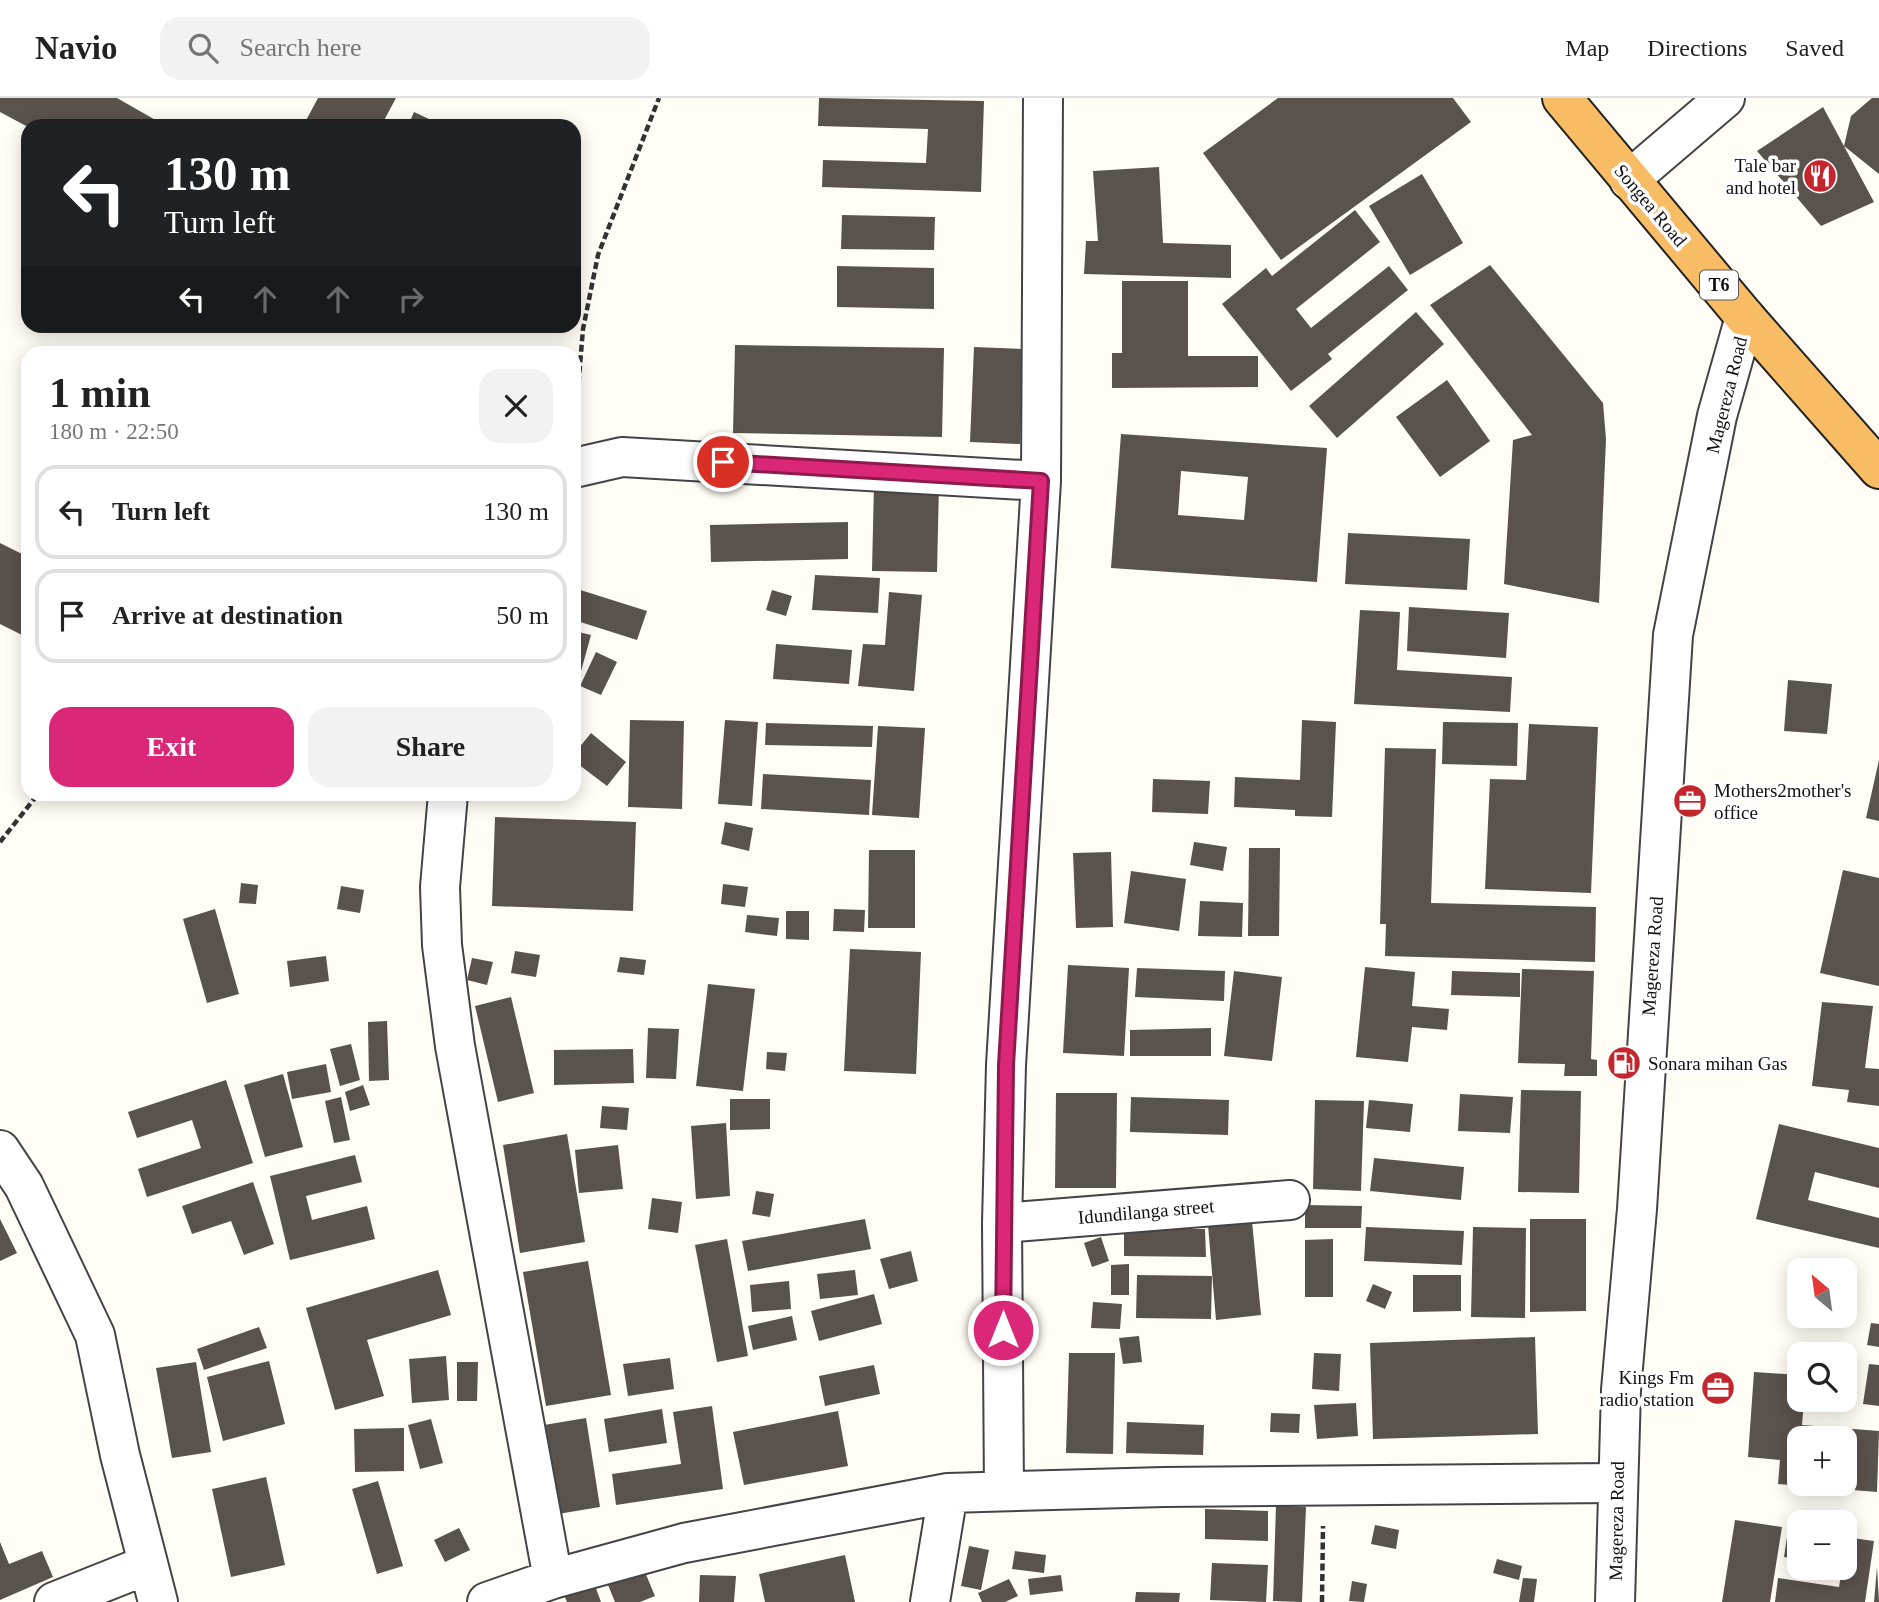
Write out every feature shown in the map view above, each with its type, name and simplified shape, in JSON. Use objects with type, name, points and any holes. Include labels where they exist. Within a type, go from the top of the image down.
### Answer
[{"type":"highway","name":"Songea Road","points":[[1562,98],[1745,317],[1879,469]]},
{"type":"street","points":[[1004,1491],[1002,1223],[1016,860],[1041,481],[1043,98]]},
{"type":"street","points":[[1629,180],[1725,98]]},
{"type":"street","name":"Magereza Road","points":[[1615,1602],[1616,1483],[1637,1209],[1673,635],[1717,415],[1745,317]]},
{"type":"street","points":[[581,466],[622,457],[1041,481]]},
{"type":"street","points":[[447,801],[440,887],[442,945],[455,1046],[553,1579]]},
{"type":"street","points":[[0,1150],[24,1186],[95,1335],[147,1565],[158,1602]]},
{"type":"street","name":"Idundilanga street","points":[[1002,1223],[1290,1200]]},
{"type":"street","points":[[487,1602],[553,1579],[684,1543],[948,1493],[1616,1483]]},
{"type":"street","points":[[930,1602],[948,1493]]},
{"type":"street","points":[[54,1602],[147,1565]]},
{"type":"path","points":[[581,354],[583,329],[598,256],[659,98]]},
{"type":"path","points":[[0,842],[32,801]]},
{"type":"path","points":[[1322,1602],[1324,1487]]},
{"type":"building","points":[[0,98],[117,98],[154,119],[21,119],[21,123],[0,112]]},
{"type":"building","points":[[318,98],[396,98],[385,119],[307,119]]},
{"type":"building","points":[[819,98],[984,101],[981,192],[822,187],[823,160],[926,163],[928,129],[818,126]]},
{"type":"building","points":[[1278,98],[1453,98],[1471,122],[1281,260],[1203,153]]},
{"type":"building","points":[[1872,98],[1879,98],[1879,174],[1844,146],[1851,116]]},
{"type":"building","name":"Tale bar and hotel","points":[[1823,107],[1874,202],[1821,226],[1757,151]]},
{"type":"building","points":[[414,112],[429,119],[411,119]]},
{"type":"building","points":[[1159,167],[1163,243],[1231,245],[1231,278],[1084,274],[1086,241],[1098,241],[1093,171]]},
{"type":"building","points":[[1422,174],[1463,243],[1410,275],[1369,206]]},
{"type":"building","points":[[1355,210],[1380,242],[1296,309],[1311,328],[1389,266],[1408,290],[1328,354],[1332,359],[1291,391],[1222,304],[1266,268],[1272,276]]},
{"type":"building","points":[[842,215],[935,217],[934,250],[841,249]]},
{"type":"building","points":[[1490,265],[1603,403],[1606,439],[1599,603],[1504,584],[1513,440],[1532,435],[1430,305]]},
{"type":"building","points":[[837,266],[934,268],[934,309],[837,307]]},
{"type":"building","points":[[1122,281],[1188,281],[1188,356],[1258,356],[1258,387],[1112,388],[1112,353],[1122,353]]},
{"type":"building","points":[[1416,312],[1444,344],[1337,438],[1309,406]]},
{"type":"building","points":[[735,345],[944,348],[942,437],[733,433]]},
{"type":"building","points":[[974,347],[1024,349],[1020,444],[970,442]]},
{"type":"building","points":[[1447,380],[1490,441],[1440,477],[1396,417]]},
{"type":"building","points":[[1121,434],[1327,448],[1317,582],[1111,568]],"holes":[[[1181,471],[1248,477],[1244,520],[1178,515]]]},
{"type":"building","points":[[874,484],[939,484],[937,572],[872,571]]},
{"type":"building","points":[[848,522],[848,559],[711,562],[710,525]]},
{"type":"building","points":[[1348,533],[1470,539],[1467,590],[1345,584]]},
{"type":"building","points":[[0,543],[21,554],[21,634],[0,624]]},
{"type":"building","points":[[815,575],[880,578],[878,613],[812,610]]},
{"type":"building","points":[[581,590],[647,611],[637,640],[581,622]]},
{"type":"building","points":[[772,590],[792,596],[786,616],[766,610]]},
{"type":"building","points":[[889,592],[922,595],[914,691],[858,686],[863,644],[885,645]]},
{"type":"building","points":[[1409,607],[1509,613],[1506,658],[1407,651]]},
{"type":"building","points":[[1360,610],[1400,612],[1397,670],[1512,677],[1510,712],[1354,704]]},
{"type":"building","points":[[581,633],[591,635],[581,671]]},
{"type":"building","points":[[776,644],[852,650],[849,684],[773,679]]},
{"type":"building","points":[[596,652],[617,662],[601,695],[581,686]]},
{"type":"building","points":[[1788,680],[1832,684],[1827,734],[1784,731]]},
{"type":"building","points":[[630,720],[684,721],[682,809],[628,807]]},
{"type":"building","points":[[725,720],[758,722],[752,806],[718,804]]},
{"type":"building","points":[[1302,720],[1336,722],[1332,817],[1295,816],[1295,810],[1234,807],[1235,777],[1300,780]]},
{"type":"building","points":[[1443,722],[1518,723],[1517,766],[1442,764]]},
{"type":"building","points":[[766,723],[873,726],[872,747],[765,745]]},
{"type":"building","points":[[1529,724],[1598,727],[1591,893],[1485,889],[1490,779],[1526,780]]},
{"type":"building","points":[[878,726],[925,728],[919,818],[872,815]]},
{"type":"building","points":[[591,733],[626,762],[607,786],[581,766],[581,745]]},
{"type":"building","points":[[1385,748],[1436,749],[1431,903],[1596,907],[1595,962],[1385,956],[1386,924],[1380,924]]},
{"type":"building","points":[[1879,760],[1879,821],[1866,818]]},
{"type":"building","points":[[763,774],[871,780],[869,815],[761,809]]},
{"type":"building","points":[[1153,779],[1210,781],[1208,814],[1152,812]]},
{"type":"building","points":[[495,817],[636,822],[633,911],[492,906]]},
{"type":"building","points":[[725,822],[753,828],[749,851],[721,844]]},
{"type":"building","points":[[1194,842],[1227,847],[1223,871],[1190,865]]},
{"type":"building","points":[[1249,848],[1280,848],[1279,936],[1248,936]]},
{"type":"building","points":[[869,850],[915,850],[915,928],[868,928]]},
{"type":"building","points":[[1111,852],[1113,927],[1076,928],[1073,853]]},
{"type":"building","points":[[1843,870],[1879,878],[1879,986],[1820,973]]},
{"type":"building","points":[[1131,871],[1186,879],[1179,931],[1124,923]]},
{"type":"building","points":[[241,883],[258,885],[256,904],[239,903]]},
{"type":"building","points":[[723,884],[748,887],[745,907],[721,904]]},
{"type":"building","points":[[341,886],[364,890],[360,913],[337,909]]},
{"type":"building","points":[[1200,901],[1243,903],[1242,937],[1198,936]]},
{"type":"building","points":[[215,909],[239,994],[207,1003],[183,919]]},
{"type":"building","points":[[834,909],[865,910],[864,932],[833,931]]},
{"type":"building","points":[[786,911],[809,911],[809,940],[786,939]]},
{"type":"building","points":[[747,915],[779,918],[777,936],[745,932]]},
{"type":"building","points":[[850,949],[921,952],[916,1074],[844,1071]]},
{"type":"building","points":[[515,951],[540,955],[536,977],[511,973]]},
{"type":"building","points":[[326,956],[329,981],[290,987],[287,961]]},
{"type":"building","points":[[620,957],[646,960],[644,975],[617,972]]},
{"type":"building","points":[[472,958],[493,962],[487,985],[467,980]]},
{"type":"building","points":[[1068,965],[1129,968],[1124,1056],[1063,1053]]},
{"type":"building","points":[[1365,967],[1415,972],[1412,1006],[1449,1009],[1447,1030],[1412,1027],[1408,1062],[1356,1057]]},
{"type":"building","points":[[1137,968],[1225,971],[1224,1001],[1135,997]]},
{"type":"building","points":[[1522,969],[1594,971],[1591,1059],[1597,1060],[1597,1076],[1564,1076],[1565,1064],[1518,1063]]},
{"type":"building","points":[[1234,971],[1282,977],[1272,1061],[1224,1056]]},
{"type":"building","points":[[1452,971],[1520,973],[1520,997],[1451,995]]},
{"type":"building","points":[[708,984],[755,989],[743,1091],[696,1086]]},
{"type":"building","points":[[511,997],[534,1093],[498,1102],[475,1006]]},
{"type":"building","points":[[1822,1002],[1873,1006],[1865,1068],[1879,1069],[1879,1106],[1847,1102],[1849,1090],[1812,1086]]},
{"type":"building","points":[[387,1021],[389,1080],[369,1081],[368,1022]]},
{"type":"building","points":[[648,1028],[679,1029],[676,1079],[646,1078]]},
{"type":"building","points":[[1211,1028],[1211,1056],[1130,1056],[1130,1030]]},
{"type":"building","points":[[351,1044],[360,1080],[340,1086],[330,1049]]},
{"type":"building","points":[[633,1049],[634,1083],[554,1085],[554,1050]]},
{"type":"building","points":[[767,1052],[787,1053],[785,1071],[766,1069]]},
{"type":"building","points":[[326,1064],[331,1092],[292,1099],[287,1072]]},
{"type":"building","points":[[283,1074],[303,1147],[265,1157],[244,1085]]},
{"type":"building","points":[[226,1080],[253,1163],[147,1197],[138,1169],[201,1148],[192,1120],[137,1138],[128,1112]]},
{"type":"building","points":[[363,1085],[370,1105],[350,1111],[345,1092]]},
{"type":"building","points":[[1521,1090],[1581,1091],[1579,1193],[1518,1192]]},
{"type":"building","points":[[1056,1093],[1117,1093],[1116,1188],[1055,1188]]},
{"type":"building","points":[[1460,1094],[1513,1097],[1510,1133],[1458,1131]]},
{"type":"building","points":[[341,1097],[350,1140],[334,1143],[325,1101]]},
{"type":"building","points":[[1131,1097],[1229,1100],[1228,1135],[1130,1132]]},
{"type":"building","points":[[730,1099],[770,1099],[770,1129],[730,1130]]},
{"type":"building","points":[[1315,1100],[1364,1101],[1361,1191],[1313,1189]]},
{"type":"building","points":[[1369,1100],[1413,1104],[1410,1132],[1366,1128]]},
{"type":"building","points":[[602,1106],[629,1108],[627,1130],[600,1128]]},
{"type":"building","points":[[726,1123],[730,1196],[696,1199],[691,1126]]},
{"type":"building","points":[[1779,1124],[1879,1148],[1879,1188],[1815,1172],[1808,1200],[1879,1218],[1879,1248],[1756,1219]]},
{"type":"building","points":[[567,1134],[585,1242],[520,1253],[503,1145]]},
{"type":"building","points":[[618,1145],[623,1189],[579,1193],[575,1150]]},
{"type":"building","points":[[355,1155],[362,1182],[306,1196],[312,1220],[367,1206],[375,1239],[290,1260],[270,1176]]},
{"type":"building","points":[[1374,1158],[1464,1167],[1461,1200],[1370,1191]]},
{"type":"building","points":[[253,1182],[274,1244],[244,1255],[231,1221],[192,1234],[182,1206]]},
{"type":"building","points":[[756,1191],[774,1194],[770,1217],[752,1214]]},
{"type":"building","points":[[652,1198],[682,1202],[678,1233],[648,1229]]},
{"type":"building","points":[[1305,1205],[1362,1206],[1361,1228],[1305,1228]]},
{"type":"building","points":[[0,1219],[17,1253],[0,1261]]},
{"type":"building","points":[[865,1219],[871,1249],[748,1271],[742,1241]]},
{"type":"building","points":[[1530,1219],[1586,1219],[1586,1311],[1530,1312]]},
{"type":"building","points":[[1252,1221],[1261,1315],[1216,1320],[1208,1225]]},
{"type":"building","points":[[1366,1227],[1464,1231],[1462,1265],[1364,1261]]},
{"type":"building","points":[[1473,1227],[1526,1228],[1525,1318],[1471,1317]]},
{"type":"building","points":[[1124,1229],[1205,1229],[1206,1257],[1124,1256]]},
{"type":"building","points":[[1101,1237],[1109,1261],[1092,1267],[1084,1243]]},
{"type":"building","points":[[727,1239],[748,1356],[717,1362],[695,1245]]},
{"type":"building","points":[[1333,1239],[1333,1297],[1305,1297],[1305,1240]]},
{"type":"building","points":[[911,1251],[918,1281],[889,1289],[880,1259]]},
{"type":"building","points":[[588,1261],[611,1395],[546,1406],[523,1272]]},
{"type":"building","points":[[1129,1264],[1129,1295],[1111,1295],[1111,1265]]},
{"type":"building","points":[[438,1270],[451,1315],[367,1340],[384,1396],[335,1410],[306,1308]]},
{"type":"building","points":[[855,1270],[858,1295],[820,1299],[817,1274]]},
{"type":"building","points":[[1137,1275],[1212,1276],[1211,1319],[1136,1318]]},
{"type":"building","points":[[1413,1275],[1461,1275],[1461,1311],[1413,1312]]},
{"type":"building","points":[[789,1281],[791,1309],[752,1312],[750,1285]]},
{"type":"building","points":[[1373,1284],[1392,1292],[1385,1309],[1366,1301]]},
{"type":"building","points":[[874,1294],[882,1324],[819,1341],[811,1311]]},
{"type":"building","points":[[1093,1302],[1122,1304],[1120,1329],[1091,1328]]},
{"type":"building","points":[[792,1316],[797,1340],[753,1350],[748,1326]]},
{"type":"building","points":[[1871,1323],[1879,1324],[1879,1347],[1867,1345]]},
{"type":"building","points":[[259,1327],[267,1348],[204,1370],[197,1349]]},
{"type":"building","points":[[1139,1336],[1142,1362],[1123,1364],[1119,1338]]},
{"type":"building","points":[[1535,1337],[1538,1434],[1373,1439],[1370,1343]]},
{"type":"building","points":[[1069,1353],[1115,1353],[1113,1454],[1066,1453]]},
{"type":"building","points":[[1314,1353],[1341,1354],[1339,1391],[1312,1389]]},
{"type":"building","points":[[446,1356],[449,1400],[412,1403],[409,1359]]},
{"type":"building","points":[[670,1358],[674,1389],[628,1396],[623,1364]]},
{"type":"building","points":[[269,1361],[285,1424],[223,1441],[207,1377]]},
{"type":"building","points":[[196,1362],[211,1452],[172,1458],[156,1368]]},
{"type":"building","points":[[457,1362],[478,1362],[477,1401],[457,1401]]},
{"type":"building","points":[[1869,1364],[1879,1365],[1879,1406],[1863,1404]]},
{"type":"building","points":[[874,1365],[880,1394],[825,1406],[819,1376]]},
{"type":"building","points":[[1754,1372],[1787,1374],[1787,1412],[1803,1412],[1802,1425],[1815,1426],[1787,1426],[1787,1485],[1778,1484],[1780,1460],[1748,1457]]},
{"type":"building","points":[[1356,1403],[1358,1436],[1317,1439],[1314,1405]]},
{"type":"building","points":[[712,1406],[723,1489],[616,1505],[612,1474],[681,1464],[673,1412]]},
{"type":"building","points":[[662,1409],[667,1443],[609,1452],[604,1419]]},
{"type":"building","points":[[838,1411],[848,1466],[744,1485],[733,1432]]},
{"type":"building","points":[[1271,1413],[1300,1414],[1299,1433],[1270,1432]]},
{"type":"building","points":[[586,1418],[600,1507],[558,1514],[544,1425]]},
{"type":"building","points":[[431,1419],[443,1463],[420,1469],[408,1425]]},
{"type":"building","points":[[1127,1422],[1204,1425],[1203,1455],[1126,1453]]},
{"type":"building","points":[[404,1428],[404,1471],[355,1472],[354,1429]]},
{"type":"building","points":[[1857,1429],[1879,1431],[1877,1492],[1857,1490]]},
{"type":"building","points":[[266,1477],[285,1565],[231,1577],[212,1489]]},
{"type":"building","points":[[378,1481],[403,1566],[377,1574],[352,1489]]},
{"type":"building","points":[[1276,1505],[1306,1507],[1302,1602],[1273,1601]]},
{"type":"building","points":[[1205,1509],[1268,1511],[1268,1541],[1205,1539]]},
{"type":"building","points":[[1735,1520],[1782,1527],[1770,1602],[1722,1602]]},
{"type":"building","points":[[1375,1525],[1399,1530],[1396,1549],[1371,1544]]},
{"type":"building","points":[[459,1528],[470,1550],[445,1562],[434,1540]]},
{"type":"building","points":[[1857,1539],[1874,1541],[1865,1602],[1775,1602],[1778,1578],[1839,1587],[1840,1580],[1857,1580]]},
{"type":"building","points":[[0,1542],[9,1564],[42,1551],[53,1577],[0,1600]]},
{"type":"building","points":[[969,1546],[989,1550],[981,1590],[961,1586]]},
{"type":"building","points":[[1015,1551],[1046,1555],[1044,1573],[1012,1569]]},
{"type":"building","points":[[845,1555],[855,1602],[765,1602],[759,1574]]},
{"type":"building","points":[[1497,1559],[1522,1566],[1519,1580],[1493,1573]]},
{"type":"building","points":[[1212,1563],[1268,1565],[1266,1602],[1210,1600]]},
{"type":"building","points":[[642,1565],[655,1596],[640,1602],[615,1602],[606,1580]]},
{"type":"building","points":[[1877,1567],[1879,1602],[1874,1602]]},
{"type":"building","points":[[700,1575],[736,1576],[734,1602],[699,1602]]},
{"type":"building","points":[[1061,1575],[1063,1591],[1030,1595],[1028,1579]]},
{"type":"building","points":[[1523,1578],[1537,1579],[1534,1602],[1519,1602]]},
{"type":"building","points":[[1009,1579],[1018,1596],[1005,1602],[982,1602],[978,1593]]},
{"type":"building","points":[[1352,1581],[1367,1584],[1364,1602],[1349,1601]]},
{"type":"building","points":[[594,1583],[601,1602],[567,1602],[564,1595]]},
{"type":"building","points":[[1136,1592],[1180,1593],[1179,1602],[1135,1602]]},
{"type":"place","name":"Tale bar and hotel","points":[[1820,176]]},
{"type":"place","name":"Mothers2mother's office","points":[[1690,801]]},
{"type":"place","name":"Sonara mihan Gas","points":[[1624,1063]]},
{"type":"place","name":"Kings Fm radio station","points":[[1718,1388]]},
{"type":"route","points":[[723,462],[1041,481],[1016,860],[1006,1065],[1002,1223],[1003,1330]]}]
